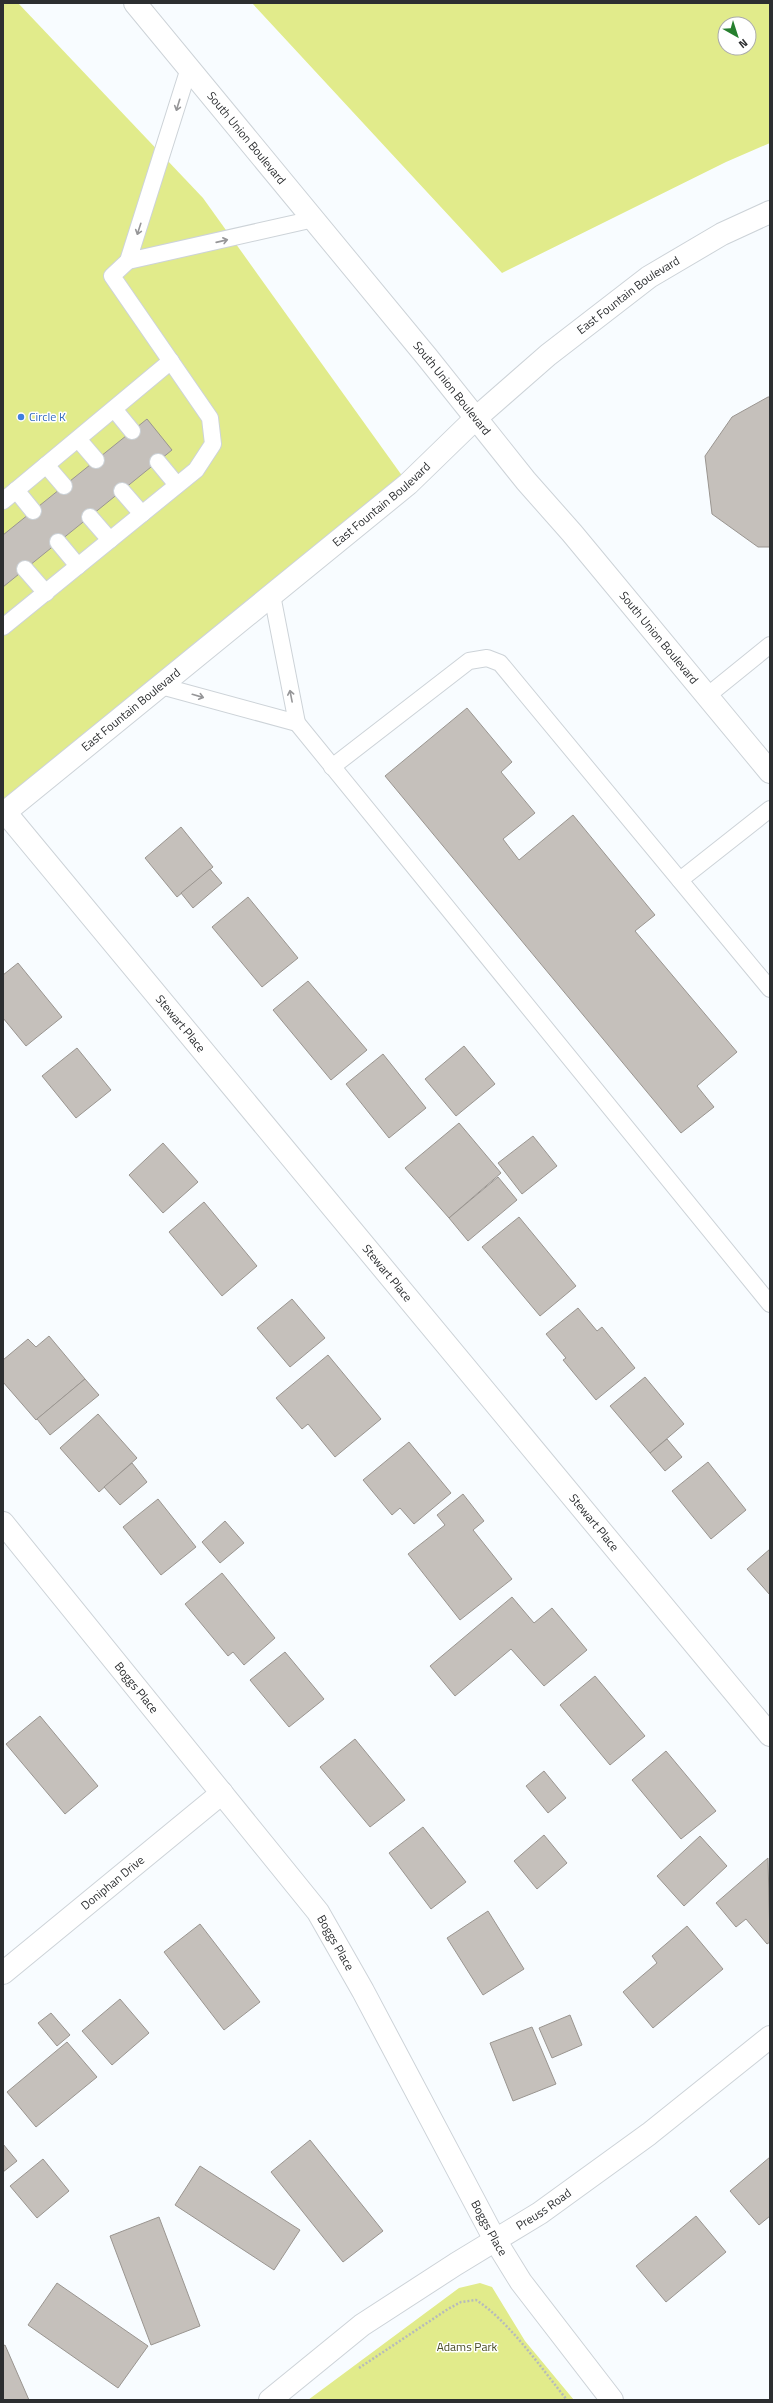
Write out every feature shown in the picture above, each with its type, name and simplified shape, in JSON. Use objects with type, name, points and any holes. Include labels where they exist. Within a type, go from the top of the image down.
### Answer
[{"type":"street","name":"South Union Boulevard","points":[[135,3],[314,219],[526,481],[572,533],[770,772]]},
{"type":"street","name":"East Fountain Boulevard","points":[[4,811],[161,686],[408,484],[476,418],[548,355],[649,277],[722,234],[770,212]]},
{"type":"street","name":"Stewart Place","points":[[4,811],[770,1735]]},
{"type":"street","name":"Boggs Place","points":[[3,1523],[318,1912],[363,1991],[496,2240],[521,2282],[612,2400]]},
{"type":"street","name":"Doniphan Drive","points":[[3,1973],[222,1793]]},
{"type":"street","name":"Preuss Road","points":[[270,2400],[362,2325],[540,2213],[649,2134],[770,2037]]},
{"type":"lane","points":[[3,627],[196,470],[213,444],[210,418],[112,276],[128,261],[189,68]]},
{"type":"lane","points":[[128,261],[314,219]]},
{"type":"lane","points":[[3,501],[171,361]]},
{"type":"lane","points":[[114,409],[132,431]]},
{"type":"lane","points":[[78,439],[96,460]]},
{"type":"lane","points":[[158,462],[176,485]]},
{"type":"lane","points":[[46,465],[64,486]]},
{"type":"lane","points":[[16,490],[34,511]]},
{"type":"lane","points":[[122,490],[142,514]]},
{"type":"lane","points":[[90,517],[110,540]]},
{"type":"lane","points":[[58,542],[78,566]]},
{"type":"lane","points":[[25,569],[46,593]]},
{"type":"lane","points":[[272,595],[296,723],[770,1304]]},
{"type":"lane","points":[[707,696],[770,645]]},
{"type":"lane","points":[[332,767],[469,661],[487,658],[500,663],[770,989]]},
{"type":"lane","points":[[161,686],[296,723]]},
{"type":"lane","points":[[680,880],[770,809]]},
{"type":"path","points":[[357,2370],[448,2309],[461,2302],[476,2300],[484,2305],[522,2344],[567,2400]]},
{"type":"green space","points":[[3,3],[18,3],[203,198],[408,484],[3,813]]},
{"type":"green space","points":[[252,3],[770,3],[770,143],[726,162],[502,273]]},
{"type":"green space","name":"Adams Park","points":[[480,2283],[492,2287],[525,2341],[574,2400],[308,2400],[459,2288]]},
{"type":"building","points":[[770,397],[770,547],[758,547],[712,514],[705,456],[732,417]]},
{"type":"building","points":[[147,419],[172,450],[3,587],[3,535]]},
{"type":"building","points":[[467,708],[512,762],[501,772],[535,813],[503,839],[519,860],[573,815],[655,915],[635,931],[737,1052],[697,1086],[714,1107],[681,1133],[385,776]]},
{"type":"building","points":[[181,827],[213,867],[177,897],[145,858]]},
{"type":"building","points":[[210,869],[222,883],[193,908],[181,893]]},
{"type":"building","points":[[248,897],[298,958],[262,987],[212,927]]},
{"type":"building","points":[[18,963],[62,1017],[26,1046],[3,1018],[3,975]]},
{"type":"building","points":[[308,981],[367,1050],[331,1080],[273,1010]]},
{"type":"building","points":[[464,1046],[495,1084],[456,1116],[425,1079]]},
{"type":"building","points":[[77,1048],[111,1090],[76,1118],[42,1076]]},
{"type":"building","points":[[383,1054],[426,1108],[389,1138],[346,1084]]},
{"type":"building","points":[[459,1123],[501,1173],[449,1218],[405,1168]]},
{"type":"building","points":[[533,1136],[557,1166],[522,1194],[498,1163]]},
{"type":"building","points":[[163,1143],[198,1182],[163,1213],[129,1175]]},
{"type":"building","points":[[498,1177],[517,1200],[468,1241],[449,1218]]},
{"type":"building","points":[[204,1202],[257,1266],[222,1296],[169,1232]]},
{"type":"building","points":[[519,1217],[576,1286],[540,1316],[482,1247]]},
{"type":"building","points":[[292,1299],[325,1338],[290,1367],[257,1328]]},
{"type":"building","points":[[578,1308],[597,1331],[602,1327],[635,1368],[596,1400],[563,1360],[566,1358],[546,1334]]},
{"type":"building","points":[[49,1336],[85,1379],[36,1420],[3,1382],[3,1360],[28,1339],[36,1347]]},
{"type":"building","points":[[328,1355],[381,1419],[335,1457],[308,1424],[302,1429],[276,1398]]},
{"type":"building","points":[[645,1377],[684,1424],[650,1453],[610,1406]]},
{"type":"building","points":[[85,1379],[99,1395],[50,1435],[37,1419]]},
{"type":"building","points":[[98,1414],[137,1458],[99,1492],[60,1448]]},
{"type":"building","points":[[667,1439],[682,1457],[665,1471],[650,1453]]},
{"type":"building","points":[[409,1442],[451,1493],[414,1524],[400,1508],[392,1515],[363,1480]]},
{"type":"building","points":[[708,1462],[746,1510],[711,1539],[672,1491]]},
{"type":"building","points":[[132,1463],[147,1482],[120,1505],[104,1487]]},
{"type":"building","points":[[463,1494],[484,1521],[473,1530],[512,1579],[460,1620],[408,1554],[445,1525],[437,1515]]},
{"type":"building","points":[[158,1499],[196,1547],[161,1575],[123,1527]]},
{"type":"building","points":[[225,1521],[244,1543],[220,1563],[202,1542]]},
{"type":"building","points":[[770,1549],[770,1595],[747,1569]]},
{"type":"building","points":[[222,1573],[275,1638],[244,1665],[233,1652],[228,1656],[185,1604]]},
{"type":"building","points":[[512,1597],[534,1623],[552,1608],[587,1650],[544,1686],[511,1649],[455,1696],[430,1666]]},
{"type":"building","points":[[285,1652],[324,1699],[289,1727],[250,1680]]},
{"type":"building","points":[[595,1676],[645,1736],[610,1765],[560,1705]]},
{"type":"building","points":[[40,1716],[98,1786],[65,1814],[6,1744]]},
{"type":"building","points":[[355,1739],[405,1800],[370,1827],[320,1767]]},
{"type":"building","points":[[666,1751],[716,1811],[681,1839],[632,1780]]},
{"type":"building","points":[[544,1771],[566,1798],[548,1813],[526,1786]]},
{"type":"building","points":[[423,1827],[466,1882],[431,1909],[389,1853]]},
{"type":"building","points":[[544,1835],[567,1863],[537,1889],[514,1861]]},
{"type":"building","points":[[700,1836],[727,1866],[684,1906],[657,1876]]},
{"type":"building","points":[[768,1858],[770,1942],[767,1944],[746,1919],[736,1927],[716,1903]]},
{"type":"building","points":[[488,1911],[524,1969],[483,1995],[447,1938]]},
{"type":"building","points":[[200,1924],[260,2002],[224,2030],[164,1952]]},
{"type":"building","points":[[687,1926],[723,1969],[653,2028],[623,1992],[657,1963],[652,1956]]},
{"type":"building","points":[[120,1999],[149,2033],[112,2065],[82,2031]]},
{"type":"building","points":[[51,2013],[70,2035],[57,2046],[38,2023]]},
{"type":"building","points":[[570,2015],[582,2045],[552,2058],[539,2028]]},
{"type":"building","points":[[532,2027],[556,2084],[513,2101],[490,2043]]},
{"type":"building","points":[[67,2042],[97,2077],[36,2127],[7,2092]]},
{"type":"building","points":[[310,2140],[383,2231],[343,2262],[271,2172]]},
{"type":"building","points":[[3,2144],[17,2161],[3,2172]]},
{"type":"building","points":[[770,2157],[770,2216],[759,2225],[730,2191]]},
{"type":"building","points":[[43,2159],[69,2191],[37,2218],[10,2186]]},
{"type":"building","points":[[200,2166],[300,2230],[274,2270],[175,2205]]},
{"type":"building","points":[[696,2216],[726,2252],[666,2302],[636,2266]]},
{"type":"building","points":[[159,2217],[200,2326],[151,2345],[110,2236]]},
{"type":"building","points":[[57,2283],[148,2346],[118,2388],[28,2325]]},
{"type":"building","points":[[5,2345],[29,2400],[3,2400],[3,2346]]},
{"type":"place","name":"Circle K","points":[[21,417]]}]
